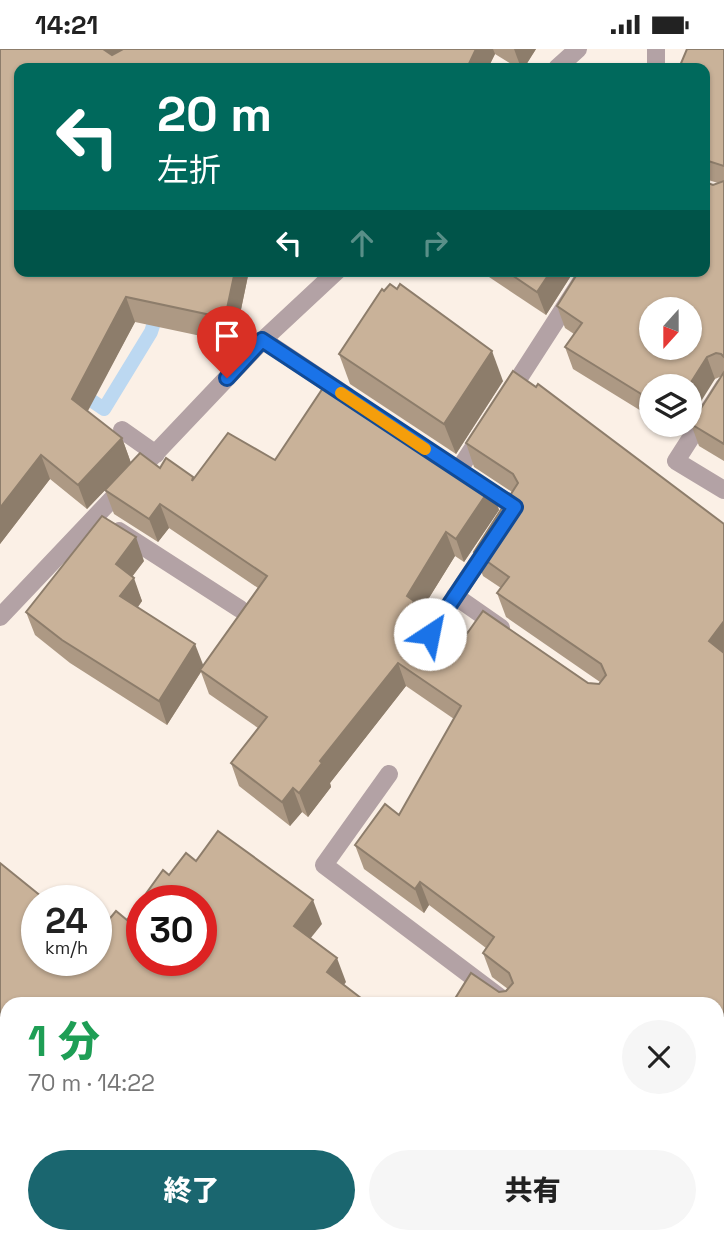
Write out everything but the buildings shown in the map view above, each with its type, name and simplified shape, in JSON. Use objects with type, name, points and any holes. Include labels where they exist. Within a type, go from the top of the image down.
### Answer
[{"type":"street","points":[[563,63],[578,49]]},
{"type":"street","points":[[0,617],[262,340],[330,277]]},
{"type":"street","points":[[430,634],[515,507],[452,467],[498,410],[584,277]]},
{"type":"street","points":[[262,340],[366,409]]},
{"type":"street","points":[[724,386],[676,461],[724,490]]},
{"type":"street","points":[[121,430],[156,454]]},
{"type":"street","points":[[96,516],[240,609]]},
{"type":"street","points":[[456,596],[512,635]]},
{"type":"street","points":[[389,774],[324,865],[499,997]]},
{"type":"waterway","points":[[79,392],[104,409],[151,332],[158,310]]},
{"type":"slow traffic","points":[[341,393],[425,449]]},
{"type":"route","points":[[227,378],[262,340],[515,507],[430,634]]}]
